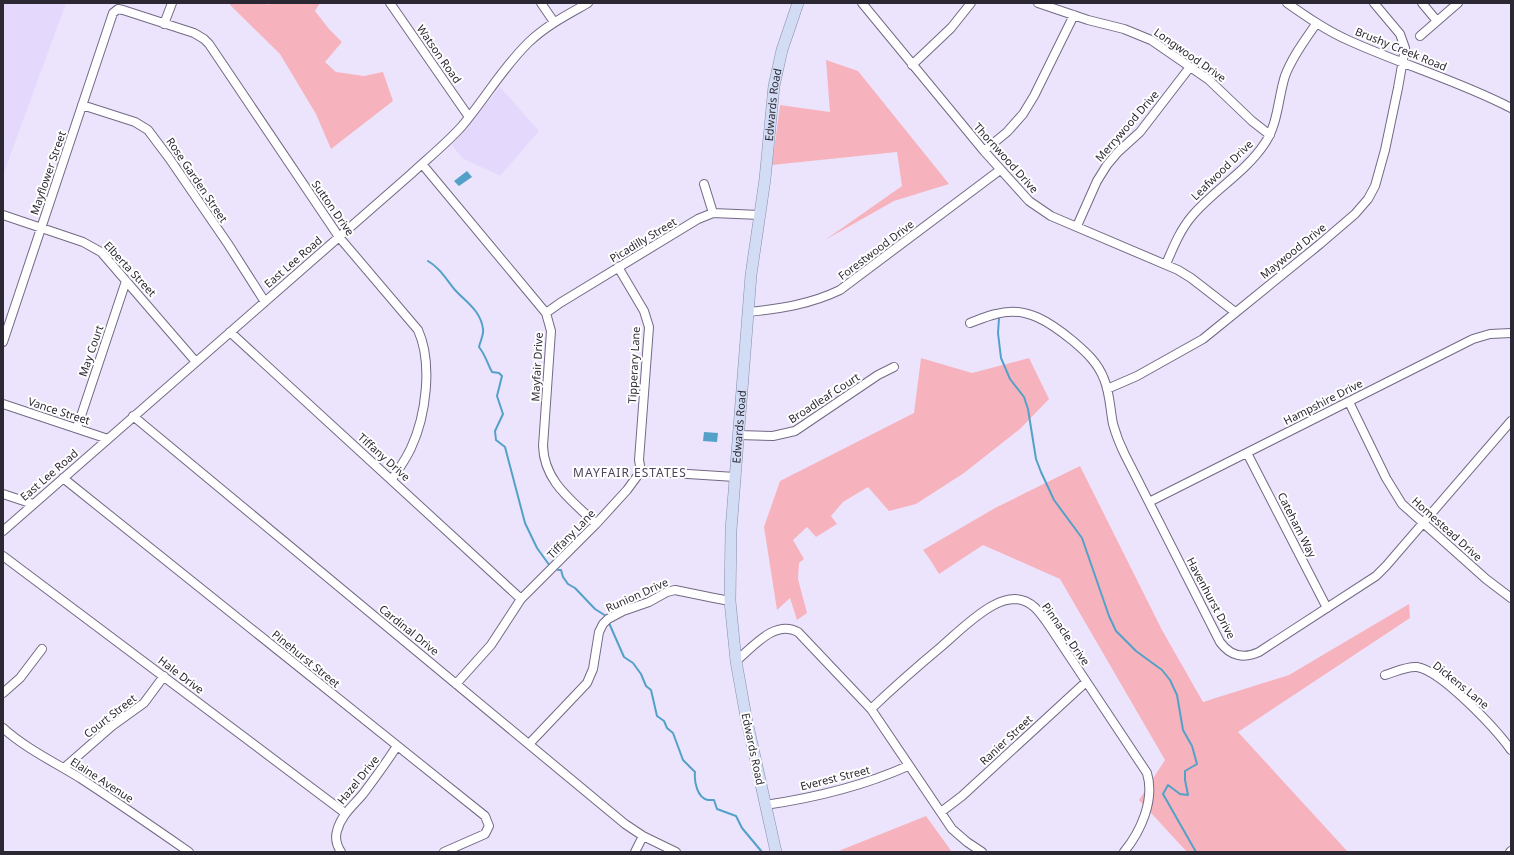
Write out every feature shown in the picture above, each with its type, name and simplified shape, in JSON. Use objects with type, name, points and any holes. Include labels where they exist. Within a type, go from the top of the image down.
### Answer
[{"type":"main road","name":"Edwards Road","points":[[776,852],[746,717],[736,661],[730,600],[731,530],[751,275],[760,215],[777,68],[798,3]]},
{"type":"street","points":[[164,24],[172,3]]},
{"type":"street","name":"Watson Road","points":[[390,3],[469,117]]},
{"type":"street","points":[[541,3],[554,22]]},
{"type":"street","name":"East Lee Road","points":[[3,531],[422,164],[452,136],[469,117],[520,52],[543,30],[554,22],[588,3]]},
{"type":"street","name":"Thornwood Drive","points":[[862,3],[984,151],[1022,194],[1051,216],[1166,264],[1191,278],[1235,312]]},
{"type":"street","points":[[912,65],[951,28],[971,3]]},
{"type":"street","name":"Longwood Drive","points":[[1038,3],[1143,36],[1209,80],[1252,121],[1270,135]]},
{"type":"street","name":"Brushy Creek Road","points":[[1287,3],[1316,24],[1349,41],[1472,89],[1511,108]]},
{"type":"street","name":"Maywood Drive","points":[[1107,389],[1137,376],[1191,347],[1212,333],[1235,312],[1355,214],[1368,199],[1375,186],[1382,161],[1405,48],[1401,36],[1374,3]]},
{"type":"street","points":[[1422,3],[1437,21]]},
{"type":"street","points":[[1420,36],[1458,3]]},
{"type":"street","name":"Sutton Drive","points":[[115,11],[123,10],[200,36],[209,44],[339,236],[418,330],[422,341],[426,376],[425,397],[421,418],[411,448],[392,479]]},
{"type":"street","name":"Mayflower Street","points":[[3,342],[112,16],[115,11]]},
{"type":"street","points":[[984,151],[1008,132],[1023,114],[1034,96],[1074,15]]},
{"type":"street","name":"Leafwood Drive","points":[[1166,264],[1181,232],[1191,217],[1262,148],[1270,135],[1289,68],[1316,24]]},
{"type":"street","name":"Merrywood Drive","points":[[1077,226],[1097,181],[1107,165],[1118,152],[1140,132],[1190,67]]},
{"type":"street","name":"Rose Garden Street","points":[[82,105],[135,122],[148,130],[228,244],[265,302]]},
{"type":"street","name":"Mayfair Drive","points":[[422,164],[546,313],[551,331],[543,446],[544,458],[549,473],[558,487],[570,501],[596,524]]},
{"type":"street","name":"Forestwood Drive","points":[[748,312],[797,305],[840,290],[1000,170]]},
{"type":"street","points":[[704,184],[713,213]]},
{"type":"street","name":"Picadilly Street","points":[[546,313],[618,267],[698,219],[713,213],[760,215]]},
{"type":"street","name":"Elberta Street","points":[[3,215],[83,242],[95,248],[107,258],[196,362]]},
{"type":"street","name":"Tipperary Lane","points":[[618,267],[644,311],[649,327],[639,460],[641,471]]},
{"type":"street","name":"May Court","points":[[77,428],[126,281]]},
{"type":"street","name":"Havenhurst Drive","points":[[970,323],[996,314],[1008,312],[1026,314],[1042,319],[1062,332],[1091,357],[1101,372],[1107,389],[1113,424],[1118,440],[1220,642],[1233,654],[1243,656],[1250,656],[1259,652],[1376,576],[1424,523],[1511,421]]},
{"type":"street","name":"Tiffany Drive","points":[[230,332],[392,479],[521,599]]},
{"type":"street","name":"Hampshire Drive","points":[[1149,502],[1473,338],[1490,334],[1511,333]]},
{"type":"street","name":"Broadleaf Court","points":[[738,434],[773,436],[795,431],[878,375],[894,367]]},
{"type":"street","name":"Homestead Drive","points":[[1349,402],[1386,478],[1402,504],[1486,579],[1511,598]]},
{"type":"street","name":"Vance Street","points":[[3,404],[108,439]]},
{"type":"street","name":"Cardinal Drive","points":[[133,416],[625,824],[643,836],[676,852]]},
{"type":"street","name":"Cateham Way","points":[[1247,452],[1327,608]]},
{"type":"street","points":[[641,471],[735,478]]},
{"type":"street","name":"Tiffany Lane","points":[[456,684],[491,645],[521,599],[596,524],[627,490],[641,471]]},
{"type":"street","name":"Pinehurst Street","points":[[62,478],[482,813],[488,821],[488,829],[483,835],[444,852]]},
{"type":"street","points":[[3,494],[33,504]]},
{"type":"street","name":"Hale Drive","points":[[3,556],[345,813]]},
{"type":"street","name":"Runion Drive","points":[[529,744],[587,683],[593,669],[598,632],[608,619],[623,611],[649,602],[671,590],[681,590],[714,598],[730,600]]},
{"type":"street","name":"Pinnacle Drive","points":[[871,709],[972,620],[993,605],[1010,599],[1025,601],[1038,610],[1144,769],[1149,781],[1149,796],[1144,815],[1135,836],[1124,852]]},
{"type":"street","points":[[736,661],[773,631],[783,628],[792,629],[802,635],[871,709],[948,824],[959,836],[982,852]]},
{"type":"street","points":[[3,693],[20,678],[42,649]]},
{"type":"street","name":"Dickens Lane","points":[[1384,675],[1413,667],[1424,669],[1431,673],[1486,718],[1511,750]]},
{"type":"street","name":"Court Street","points":[[64,768],[112,726],[144,703],[164,676]]},
{"type":"street","name":"Ranier Street","points":[[941,812],[962,796],[1086,682]]},
{"type":"street","name":"Elaine Avenue","points":[[3,728],[189,852]]},
{"type":"street","name":"Hazel Drive","points":[[341,852],[337,843],[336,834],[345,813],[379,774],[397,746]]},
{"type":"street","name":"Everest Street","points":[[765,805],[854,786],[888,775],[908,766]]},
{"type":"street","points":[[635,852],[643,836]]},
{"type":"shaded area","points":[[3,3],[66,3],[3,175]]},
{"type":"shaded area","points":[[231,3],[267,3],[268,5],[271,3],[320,3],[315,11],[329,29],[342,42],[325,62],[336,72],[364,76],[383,72],[393,101],[331,149],[316,114],[280,54],[230,5]]},
{"type":"shaded area","points":[[826,60],[858,71],[949,184],[894,201],[825,240],[902,186],[897,152],[772,165],[780,105],[830,112]]},
{"type":"shaded area","points":[[500,87],[539,131],[500,176],[462,158],[452,145]]},
{"type":"shaded area","points":[[921,358],[972,373],[1029,358],[1049,399],[1020,429],[964,473],[916,504],[889,511],[868,487],[843,502],[831,516],[837,524],[816,537],[807,527],[793,540],[804,559],[799,563],[798,579],[807,613],[797,620],[790,598],[777,610],[764,527],[780,481],[914,413]]},
{"type":"shaded area","points":[[1080,466],[1162,630],[1203,702],[1289,675],[1409,604],[1410,618],[1238,732],[1348,852],[1187,852],[1139,800],[1165,760],[1060,579],[983,545],[939,574],[923,550],[995,508]]},
{"type":"shaded area","points":[[926,816],[952,852],[836,852]]},
{"type":"water","points":[[467,171],[472,177],[459,186],[454,181]]},
{"type":"water","points":[[704,432],[718,433],[717,442],[703,441]]},
{"type":"waterway","points":[[428,261],[439,270],[455,290],[472,307],[482,323],[483,333],[479,347],[492,372],[499,373],[502,376],[497,396],[503,414],[495,431],[496,440],[505,447],[525,523],[537,548],[550,566]]},
{"type":"waterway","points":[[999,318],[998,333],[1001,358],[1010,379],[1024,397],[1028,409],[1036,459],[1054,500],[1082,538],[1109,616],[1116,631],[1136,651],[1162,670],[1170,680],[1177,695],[1183,730],[1192,746],[1197,764],[1185,771],[1188,795],[1180,794],[1168,785],[1163,794],[1196,852]]},
{"type":"waterway","points":[[558,570],[561,570],[563,577],[568,584],[575,588],[595,609],[606,616]]},
{"type":"waterway","points":[[609,623],[624,657],[633,663],[641,674],[646,686],[651,690],[657,716],[664,721],[667,728],[673,733],[683,760],[695,772],[697,789],[701,796],[704,799],[714,800],[717,809],[736,816],[742,828],[762,852]]},
{"type":"district","name":"MAYFAIR ESTATES","points":[[630,473]]}]
